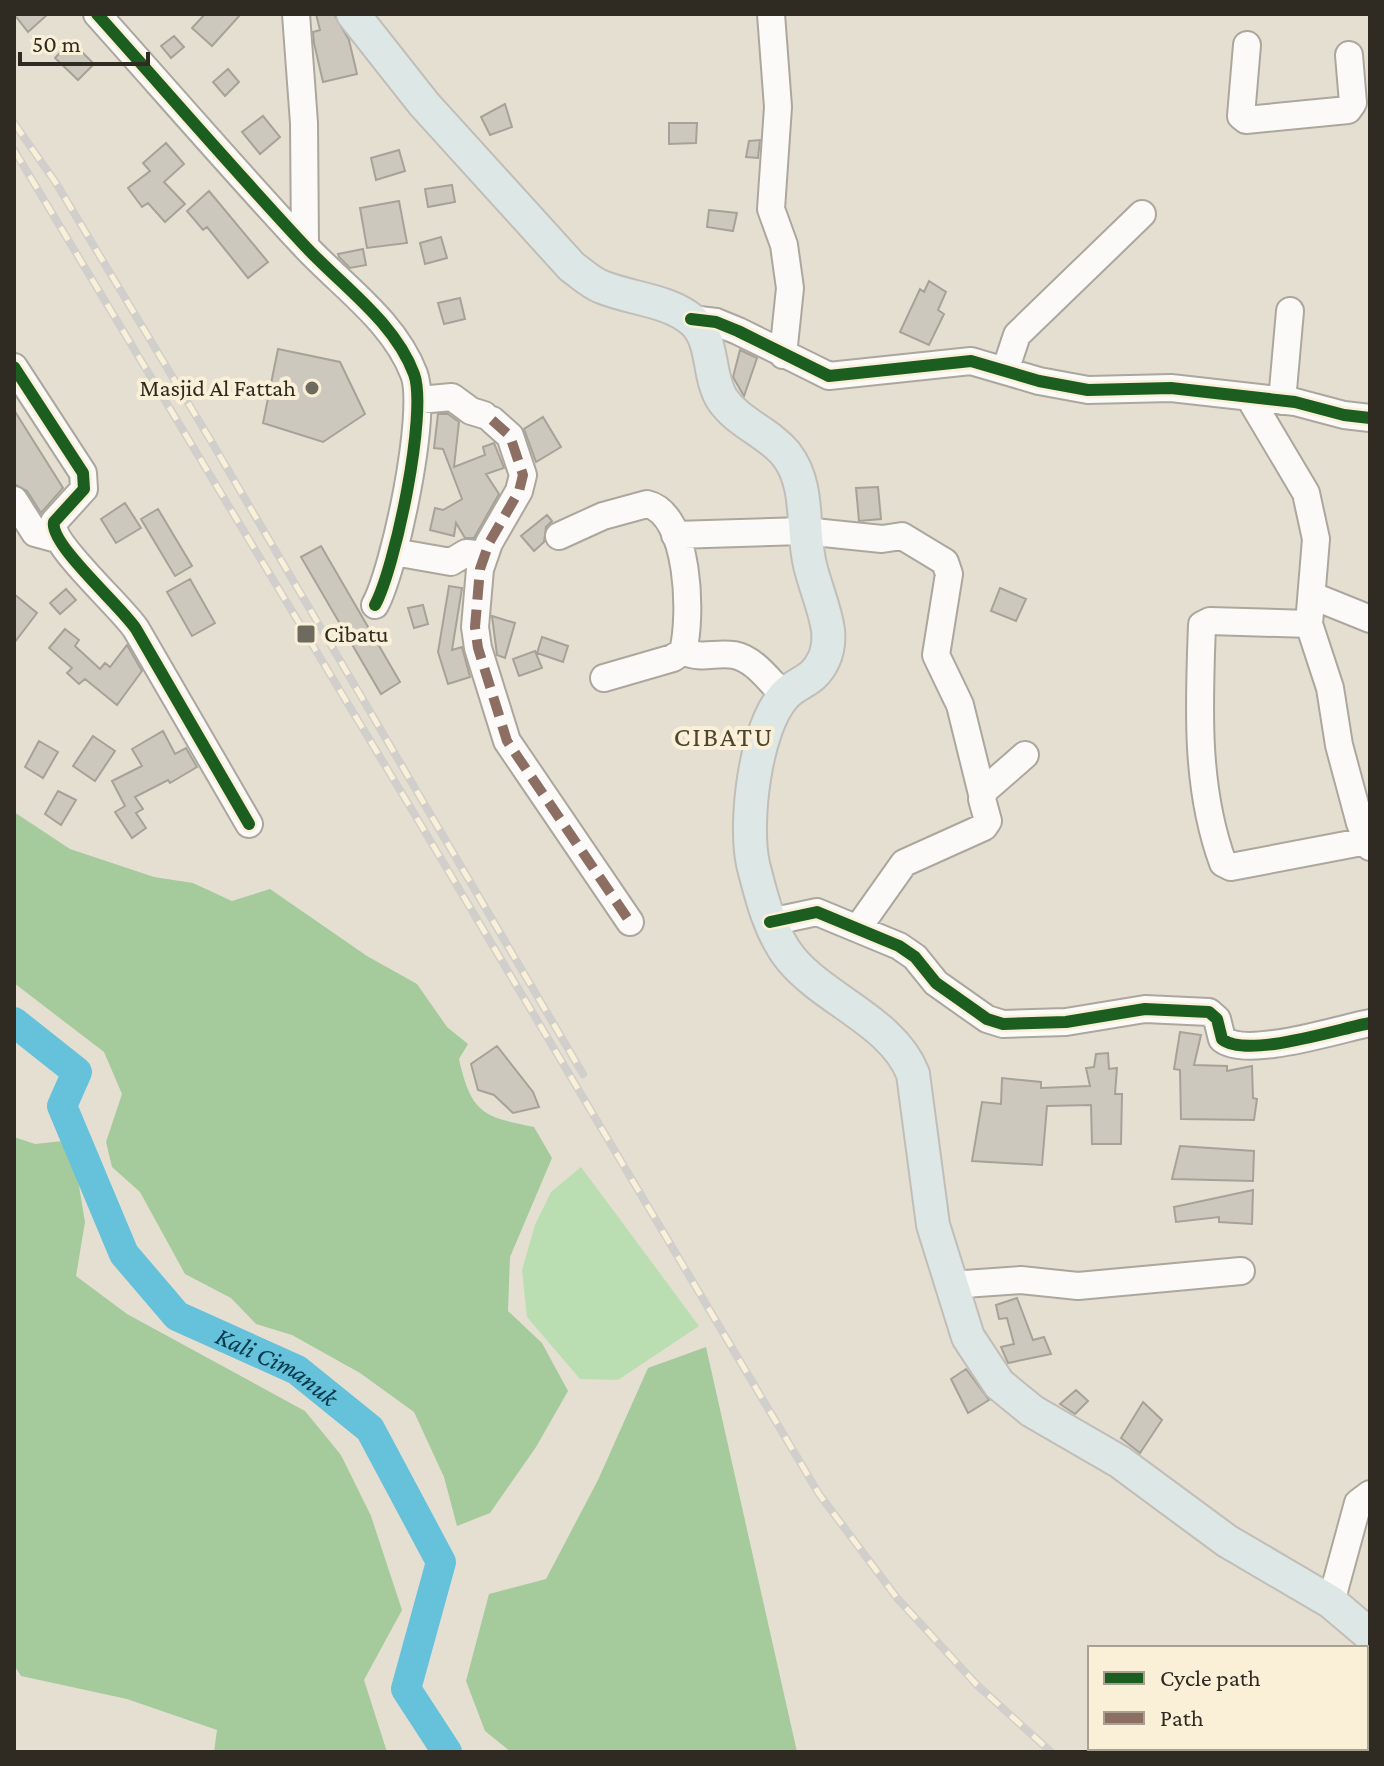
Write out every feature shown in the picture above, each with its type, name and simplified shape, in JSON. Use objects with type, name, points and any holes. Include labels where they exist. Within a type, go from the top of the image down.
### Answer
[{"type":"main road","points":[[353,14],[434,116],[572,267],[599,286],[657,304],[691,319],[706,341],[720,397],[733,414],[786,454],[797,474],[803,496],[804,531],[828,628],[828,649],[811,680],[784,695],[766,734],[747,814],[753,861],[770,922],[792,961],[888,1038],[907,1059],[913,1074],[933,1225],[968,1337],[983,1362],[999,1384],[1032,1411],[1120,1462],[1227,1541],[1331,1602],[1370,1635]]},
{"type":"street","points":[[97,14],[305,246],[392,333],[415,376],[419,400],[394,552],[387,584],[375,605]]},
{"type":"street","points":[[296,14],[304,123],[305,246]]},
{"type":"street","points":[[771,14],[778,97],[771,209],[784,245],[790,288],[783,355]]},
{"type":"street","points":[[1247,45],[1242,83],[1244,120],[1348,110],[1361,84],[1349,55]]},
{"type":"street","points":[[1005,371],[1017,335],[1142,214]]},
{"type":"street","points":[[1282,401],[1290,311]]},
{"type":"street","points":[[691,319],[716,322],[829,376],[971,361],[1088,390],[1171,388],[1282,401],[1370,418]]},
{"type":"street","points":[[14,367],[83,473],[84,489],[54,522],[57,539]]},
{"type":"street","points":[[419,400],[452,397],[471,411],[488,418],[510,436],[523,475],[519,491],[485,555],[475,627],[478,648],[507,741],[630,922]]},
{"type":"street","points":[[1249,397],[1306,493],[1316,539],[1309,624],[1321,654],[1339,745],[1368,844],[1231,867],[1223,863],[1214,837],[1202,762],[1202,625],[1210,621],[1309,624]]},
{"type":"street","points":[[14,500],[35,533],[57,539],[123,609],[249,824]]},
{"type":"street","points":[[559,536],[603,516],[647,504],[660,510],[675,535],[682,555],[687,596],[683,651]]},
{"type":"street","points":[[675,535],[804,531],[882,539],[902,536],[913,540],[949,567],[936,655],[960,705],[988,814],[984,827],[904,863],[858,928]]},
{"type":"street","points":[[394,552],[451,562],[466,553],[485,555]]},
{"type":"street","points":[[1313,596],[1370,619]]},
{"type":"street","points":[[683,651],[695,657],[722,655],[745,659],[784,695]]},
{"type":"street","points":[[604,678],[673,658],[683,651]]},
{"type":"street","points":[[982,794],[1025,755]]},
{"type":"street","points":[[770,922],[817,912],[858,928],[908,952],[936,983],[987,1019],[1003,1024],[1066,1022],[1145,1009],[1194,1011],[1214,1014],[1222,1039],[1243,1046],[1269,1045],[1370,1023]]},
{"type":"street","points":[[950,1285],[1021,1280],[1078,1286],[1241,1271]]},
{"type":"street","points":[[1331,1602],[1358,1503],[1370,1494]]},
{"type":"green space","points":[[14,812],[70,849],[154,877],[193,883],[232,901],[270,889],[367,956],[417,984],[447,1027],[468,1044],[459,1059],[475,1102],[482,1110],[502,1120],[534,1127],[552,1158],[510,1257],[508,1311],[542,1343],[568,1391],[536,1447],[490,1513],[457,1526],[444,1477],[414,1412],[360,1373],[292,1335],[256,1324],[231,1298],[185,1274],[140,1192],[112,1167],[106,1142],[122,1094],[104,1052],[14,983]]},
{"type":"green space","points":[[14,1137],[35,1144],[81,1139],[78,1180],[85,1222],[76,1276],[127,1314],[305,1411],[341,1455],[371,1516],[402,1610],[364,1680],[387,1752],[214,1752],[217,1730],[127,1699],[21,1676],[14,1665]]},
{"type":"green space","points":[[581,1167],[699,1326],[618,1380],[580,1379],[527,1317],[522,1270],[535,1225],[551,1192]]},
{"type":"green space","points":[[706,1347],[797,1752],[511,1752],[485,1731],[466,1681],[489,1594],[546,1579],[598,1480],[648,1368]]},
{"type":"building","points":[[14,14],[48,14],[28,32]]},
{"type":"building","points":[[205,14],[241,14],[212,46],[192,28]]},
{"type":"building","points":[[316,14],[334,14],[349,40],[357,74],[323,82],[314,43],[313,32],[320,30]]},
{"type":"building","points":[[174,36],[184,47],[171,58],[161,46]]},
{"type":"building","points":[[71,41],[94,64],[78,80],[55,58]]},
{"type":"building","points":[[228,69],[239,82],[225,96],[213,82]]},
{"type":"building","points":[[505,104],[512,127],[490,135],[481,117]]},
{"type":"building","points":[[263,116],[280,137],[260,154],[242,132]]},
{"type":"building","points":[[669,123],[697,123],[696,143],[669,144]]},
{"type":"building","points":[[760,140],[758,158],[746,157],[749,141]]},
{"type":"building","points":[[166,143],[184,164],[164,182],[185,204],[165,222],[148,203],[142,207],[128,188],[150,171],[143,163]]},
{"type":"building","points":[[399,150],[405,171],[376,180],[371,158]]},
{"type":"building","points":[[452,185],[455,202],[428,207],[425,189]]},
{"type":"building","points":[[209,191],[268,262],[248,278],[207,227],[203,230],[187,211]]},
{"type":"building","points":[[399,201],[407,243],[367,248],[360,208]]},
{"type":"building","points":[[709,210],[737,213],[733,231],[707,227]]},
{"type":"building","points":[[441,237],[447,258],[425,264],[420,243]]},
{"type":"building","points":[[363,249],[366,265],[350,268],[338,254]]},
{"type":"building","points":[[929,281],[946,292],[938,310],[944,314],[929,345],[900,332],[920,289],[924,292]]},
{"type":"building","points":[[460,298],[465,319],[444,324],[438,303]]},
{"type":"building","name":"Masjid Al Fattah","points":[[278,349],[340,362],[365,414],[323,442],[263,423]]},
{"type":"building","points":[[740,350],[757,358],[744,396],[733,377]]},
{"type":"building","points":[[14,410],[63,488],[41,513],[27,491],[14,484]]},
{"type":"building","points":[[438,414],[448,414],[459,422],[454,467],[485,455],[483,447],[494,443],[504,468],[486,474],[499,494],[474,538],[465,538],[456,523],[454,536],[430,530],[435,508],[443,510],[462,499],[443,449],[434,448]]},
{"type":"building","points":[[543,417],[561,447],[536,462],[524,429]]},
{"type":"building","points":[[878,487],[881,519],[859,521],[856,488]]},
{"type":"building","points":[[125,503],[141,528],[116,543],[101,519]]},
{"type":"building","points":[[158,509],[192,566],[175,576],[141,519]]},
{"type":"building","points":[[547,515],[552,521],[546,527],[544,542],[534,551],[521,536]]},
{"type":"building","points":[[321,546],[400,682],[381,694],[301,557]]},
{"type":"building","points":[[190,579],[215,623],[192,636],[167,592]]},
{"type":"building","points":[[449,586],[462,588],[452,650],[462,647],[470,677],[448,684],[438,652]]},
{"type":"building","points":[[1000,588],[1026,599],[1016,621],[991,611]]},
{"type":"building","points":[[66,589],[76,600],[60,614],[50,603]]},
{"type":"building","points":[[14,594],[37,613],[14,643]]},
{"type":"building","points":[[423,605],[428,624],[414,628],[408,608]]},
{"type":"building","points":[[492,616],[515,623],[505,658],[497,655]]},
{"type":"building","points":[[65,629],[79,640],[75,646],[100,669],[105,663],[110,667],[127,645],[142,671],[117,705],[85,679],[79,684],[67,673],[72,668],[49,648]]},
{"type":"building","points":[[542,637],[568,646],[563,662],[537,653]]},
{"type":"building","points":[[535,651],[542,668],[519,676],[513,659]]},
{"type":"building","points":[[163,731],[175,754],[186,748],[197,767],[170,783],[168,780],[135,797],[143,809],[136,813],[146,828],[132,838],[115,812],[125,806],[112,781],[142,766],[132,749]]},
{"type":"building","points":[[93,736],[115,751],[95,781],[73,766]]},
{"type":"building","points":[[39,741],[58,752],[43,778],[25,767]]},
{"type":"building","points":[[58,791],[76,800],[61,825],[45,814]]},
{"type":"building","points":[[1180,1032],[1201,1035],[1194,1065],[1227,1066],[1227,1071],[1252,1066],[1253,1098],[1257,1099],[1254,1120],[1181,1119],[1180,1070],[1174,1069]]},
{"type":"building","points":[[497,1046],[533,1092],[539,1107],[513,1113],[494,1095],[478,1090],[471,1064]]},
{"type":"building","points":[[1108,1053],[1109,1069],[1117,1068],[1115,1094],[1122,1094],[1121,1144],[1092,1144],[1091,1105],[1047,1106],[1042,1165],[972,1161],[982,1102],[1001,1104],[1002,1078],[1041,1082],[1041,1088],[1090,1086],[1086,1068],[1094,1067],[1096,1054]]},
{"type":"building","points":[[1180,1146],[1254,1151],[1253,1181],[1172,1179]]},
{"type":"building","points":[[1253,1190],[1252,1224],[1219,1222],[1219,1217],[1176,1222],[1174,1207]]},
{"type":"building","points":[[1017,1298],[1033,1340],[1044,1337],[1051,1354],[1008,1363],[1001,1347],[1014,1344],[1007,1318],[999,1319],[996,1305]]},
{"type":"building","points":[[966,1369],[989,1400],[968,1413],[951,1379]]},
{"type":"building","points":[[1076,1390],[1088,1401],[1075,1414],[1060,1404]]},
{"type":"building","points":[[1143,1402],[1162,1420],[1140,1453],[1121,1438]]},
{"type":"waterway","name":"Kali Cimanuk","points":[[14,1022],[77,1072],[62,1106],[124,1254],[177,1316],[297,1370],[370,1429],[441,1562],[406,1689],[447,1752]]},
{"type":"railway","points":[[14,123],[56,183],[214,446],[583,1074]]},
{"type":"railway","points":[[14,150],[819,1494],[897,1598],[977,1685],[1051,1752]]},
{"type":"marked path","points":[[492,420],[510,436],[523,475],[519,491],[489,543],[480,569],[475,627],[478,648],[507,741],[630,922]]},
{"type":"cycle path","points":[[97,14],[278,217],[366,305],[394,337],[414,374],[417,421],[407,490],[392,559],[375,605]]},
{"type":"cycle path","points":[[691,319],[716,322],[738,331],[829,376],[971,361],[1039,381],[1088,390],[1171,388],[1295,402],[1344,415],[1370,418]]},
{"type":"cycle path","points":[[14,367],[83,473],[84,489],[54,522],[55,532],[74,559],[136,629],[249,824]]},
{"type":"cycle path","points":[[770,922],[817,912],[899,946],[915,957],[936,983],[987,1019],[1003,1024],[1066,1022],[1145,1009],[1209,1012],[1217,1019],[1222,1039],[1251,1046],[1293,1041],[1370,1023]]},
{"type":"place","name":"Masjid Al Fattah","points":[[312,388]]},
{"type":"place","name":"Cibatu","points":[[306,634]]},
{"type":"district","name":"CIBATU","points":[[724,736]]}]
